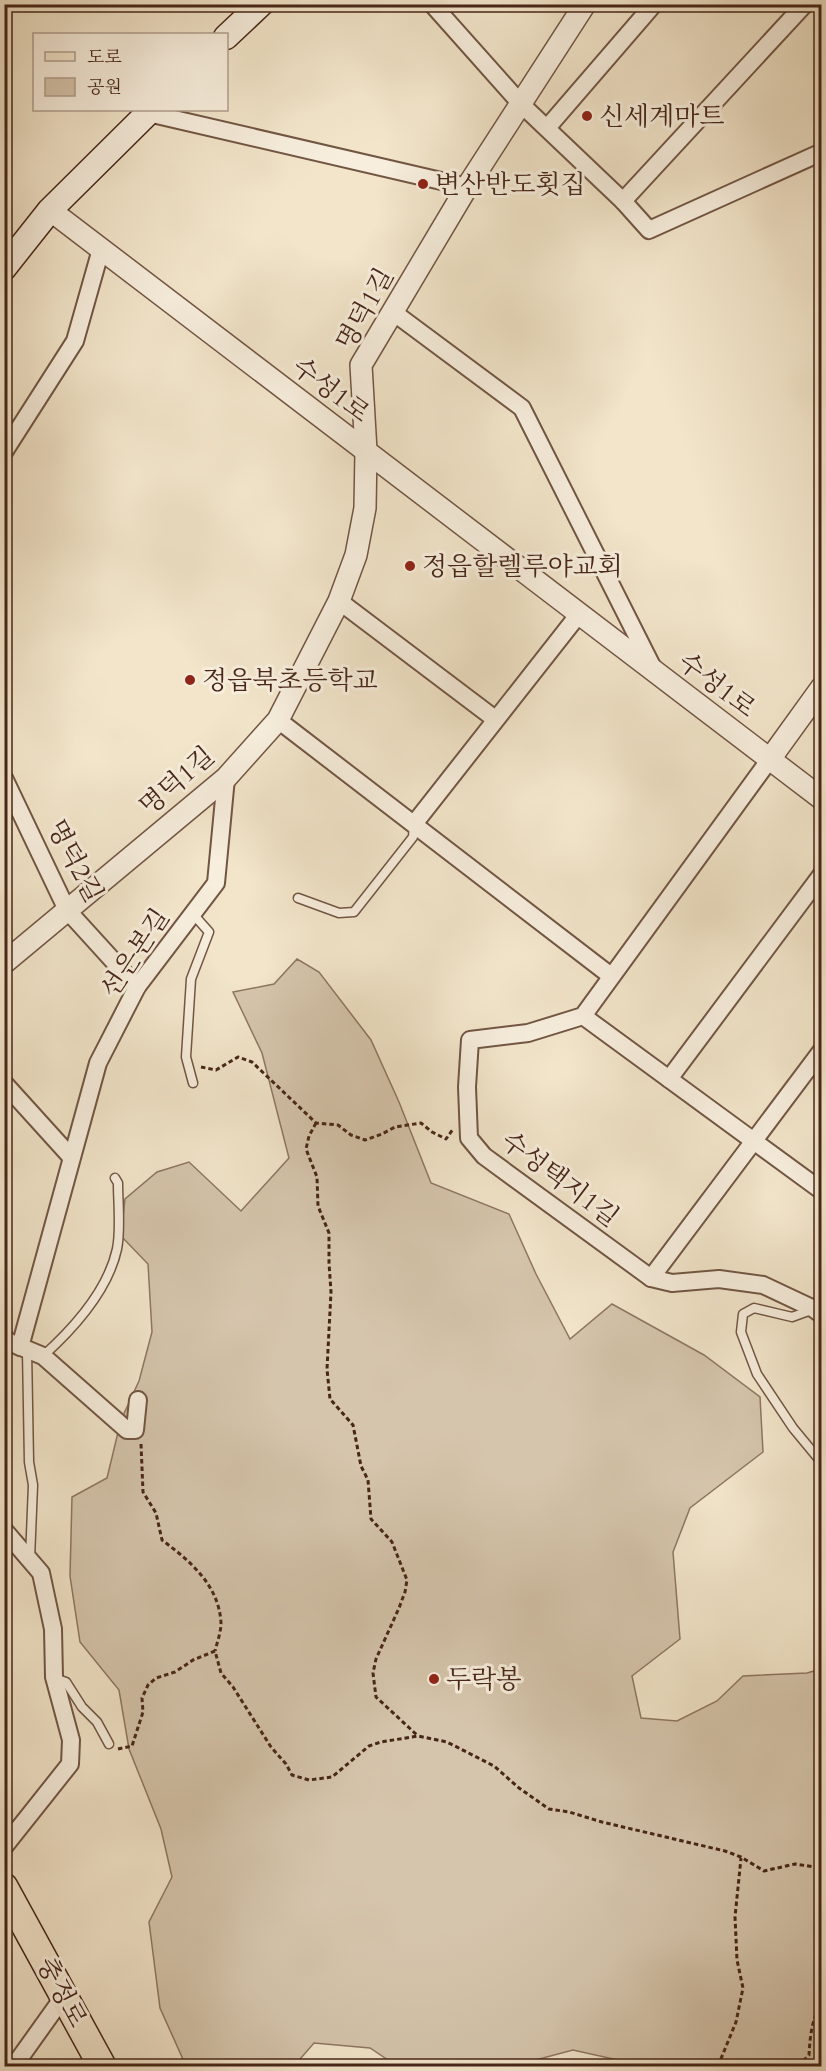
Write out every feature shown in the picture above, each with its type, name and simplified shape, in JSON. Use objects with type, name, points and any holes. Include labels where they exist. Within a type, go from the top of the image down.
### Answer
[{"type":"main road","points":[[228,36],[261,4]]},
{"type":"main road","points":[[4,268],[50,210],[150,111]]},
{"type":"main road","name":"충정로","points":[[4,1887],[102,2067]]},
{"type":"street","points":[[432,4],[521,104],[623,201],[649,230],[822,152]]},
{"type":"street","name":"명덕1길","points":[[4,963],[226,778],[278,720],[339,601],[356,555],[365,508],[366,451],[361,364],[467,187],[585,4]]},
{"type":"street","points":[[547,128],[654,4]]},
{"type":"street","points":[[623,201],[805,4]]},
{"type":"street","points":[[150,111],[467,187]]},
{"type":"street","name":"수성1로","points":[[50,210],[822,799]]},
{"type":"street","points":[[4,452],[75,341],[101,249]]},
{"type":"street","points":[[393,312],[522,408],[654,671]]},
{"type":"street","points":[[339,601],[495,719]]},
{"type":"street","points":[[414,824],[579,614]]},
{"type":"street","points":[[822,687],[583,1016],[822,1191]]},
{"type":"street","points":[[278,720],[611,976]]},
{"type":"street","name":"명덕2길","points":[[4,778],[68,910],[137,987]]},
{"type":"street","name":"선은본길","points":[[30,1351],[44,1265],[71,1157],[98,1063],[137,987],[216,883],[226,778]]},
{"type":"street","points":[[669,1079],[822,874]]},
{"type":"street","name":"수성택지1길","points":[[583,1016],[528,1033],[470,1040],[467,1087],[469,1138],[484,1156],[651,1278],[672,1283],[719,1279],[764,1285],[818,1312]]},
{"type":"street","points":[[651,1278],[822,1050]]},
{"type":"street","points":[[4,1083],[71,1157]]},
{"type":"street","points":[[4,1337],[9,1342],[30,1351],[127,1430],[135,1430],[138,1400]]},
{"type":"street","points":[[4,1530],[41,1574],[53,1629],[54,1677],[71,1740],[69,1764],[4,1847]]},
{"type":"street","points":[[14,2067],[64,1996]]},
{"type":"lane","points":[[298,898],[339,913],[354,912],[413,837],[414,824]]},
{"type":"lane","points":[[193,914],[209,932],[190,979],[186,1058],[194,1083]]},
{"type":"lane","points":[[30,1561],[33,1485],[29,1462],[28,1431],[30,1351],[74,1326],[105,1281],[117,1249],[118,1184],[115,1178]]},
{"type":"lane","points":[[818,1312],[792,1317],[754,1308],[743,1314],[741,1332],[757,1374],[793,1428],[822,1463]]},
{"type":"lane","points":[[54,1677],[66,1682],[82,1707],[96,1722],[109,1744]]},
{"type":"path","points":[[188,1063],[216,1070],[238,1057],[252,1062],[316,1123],[338,1125],[351,1136],[365,1140],[395,1127],[420,1123],[446,1139],[454,1127]]},
{"type":"path","points":[[316,1123],[309,1136],[306,1149],[317,1177],[318,1206],[329,1233],[328,1263],[331,1292],[327,1370],[330,1399],[353,1425],[361,1466],[368,1480],[371,1519],[392,1542],[407,1580],[399,1608],[376,1659],[373,1673],[376,1697],[418,1736]]},
{"type":"path","points":[[135,1430],[142,1448],[143,1492],[156,1513],[162,1540],[204,1576],[216,1599],[221,1624],[215,1652],[221,1673],[233,1687],[271,1747],[286,1764],[292,1775],[309,1780],[332,1777],[369,1746],[418,1736],[447,1742],[494,1766],[519,1788],[549,1809],[725,1851],[765,1870],[795,1864],[822,1866]]},
{"type":"path","points":[[109,1744],[116,1750],[132,1746],[142,1712],[142,1698],[148,1685],[156,1678],[175,1672],[193,1660],[215,1652]]},
{"type":"path","points":[[718,2067],[736,2022],[743,1988],[737,1960],[735,1917],[741,1857]]},
{"type":"path","points":[[798,2067],[809,2055],[810,2033],[822,2002]]},
{"type":"path","points":[[642,2067],[648,2063],[658,2067]]},
{"type":"green space","points":[[297,959],[319,972],[371,1040],[399,1102],[431,1183],[509,1214],[536,1274],[570,1339],[612,1304],[704,1355],[760,1397],[763,1452],[690,1508],[673,1552],[680,1639],[632,1676],[641,1718],[677,1721],[717,1701],[743,1676],[807,1673],[821,1669],[821,2066],[639,2066],[573,2050],[513,2066],[397,2066],[370,2048],[314,2043],[294,2066],[186,2066],[160,2008],[149,1922],[172,1877],[161,1829],[129,1749],[119,1690],[80,1642],[70,1576],[72,1497],[107,1478],[121,1420],[139,1381],[152,1332],[148,1264],[121,1236],[125,1199],[157,1172],[189,1162],[241,1211],[289,1158],[262,1053],[233,992],[274,984]]},
{"type":"place","name":"신세계마트","points":[[587,116]]},
{"type":"place","name":"변산반도횟집","points":[[423,184]]},
{"type":"place","name":"정읍할렐루야교회","points":[[410,566]]},
{"type":"place","name":"정읍북초등학교","points":[[190,680]]},
{"type":"place","name":"두락봉","points":[[434,1679]]}]
